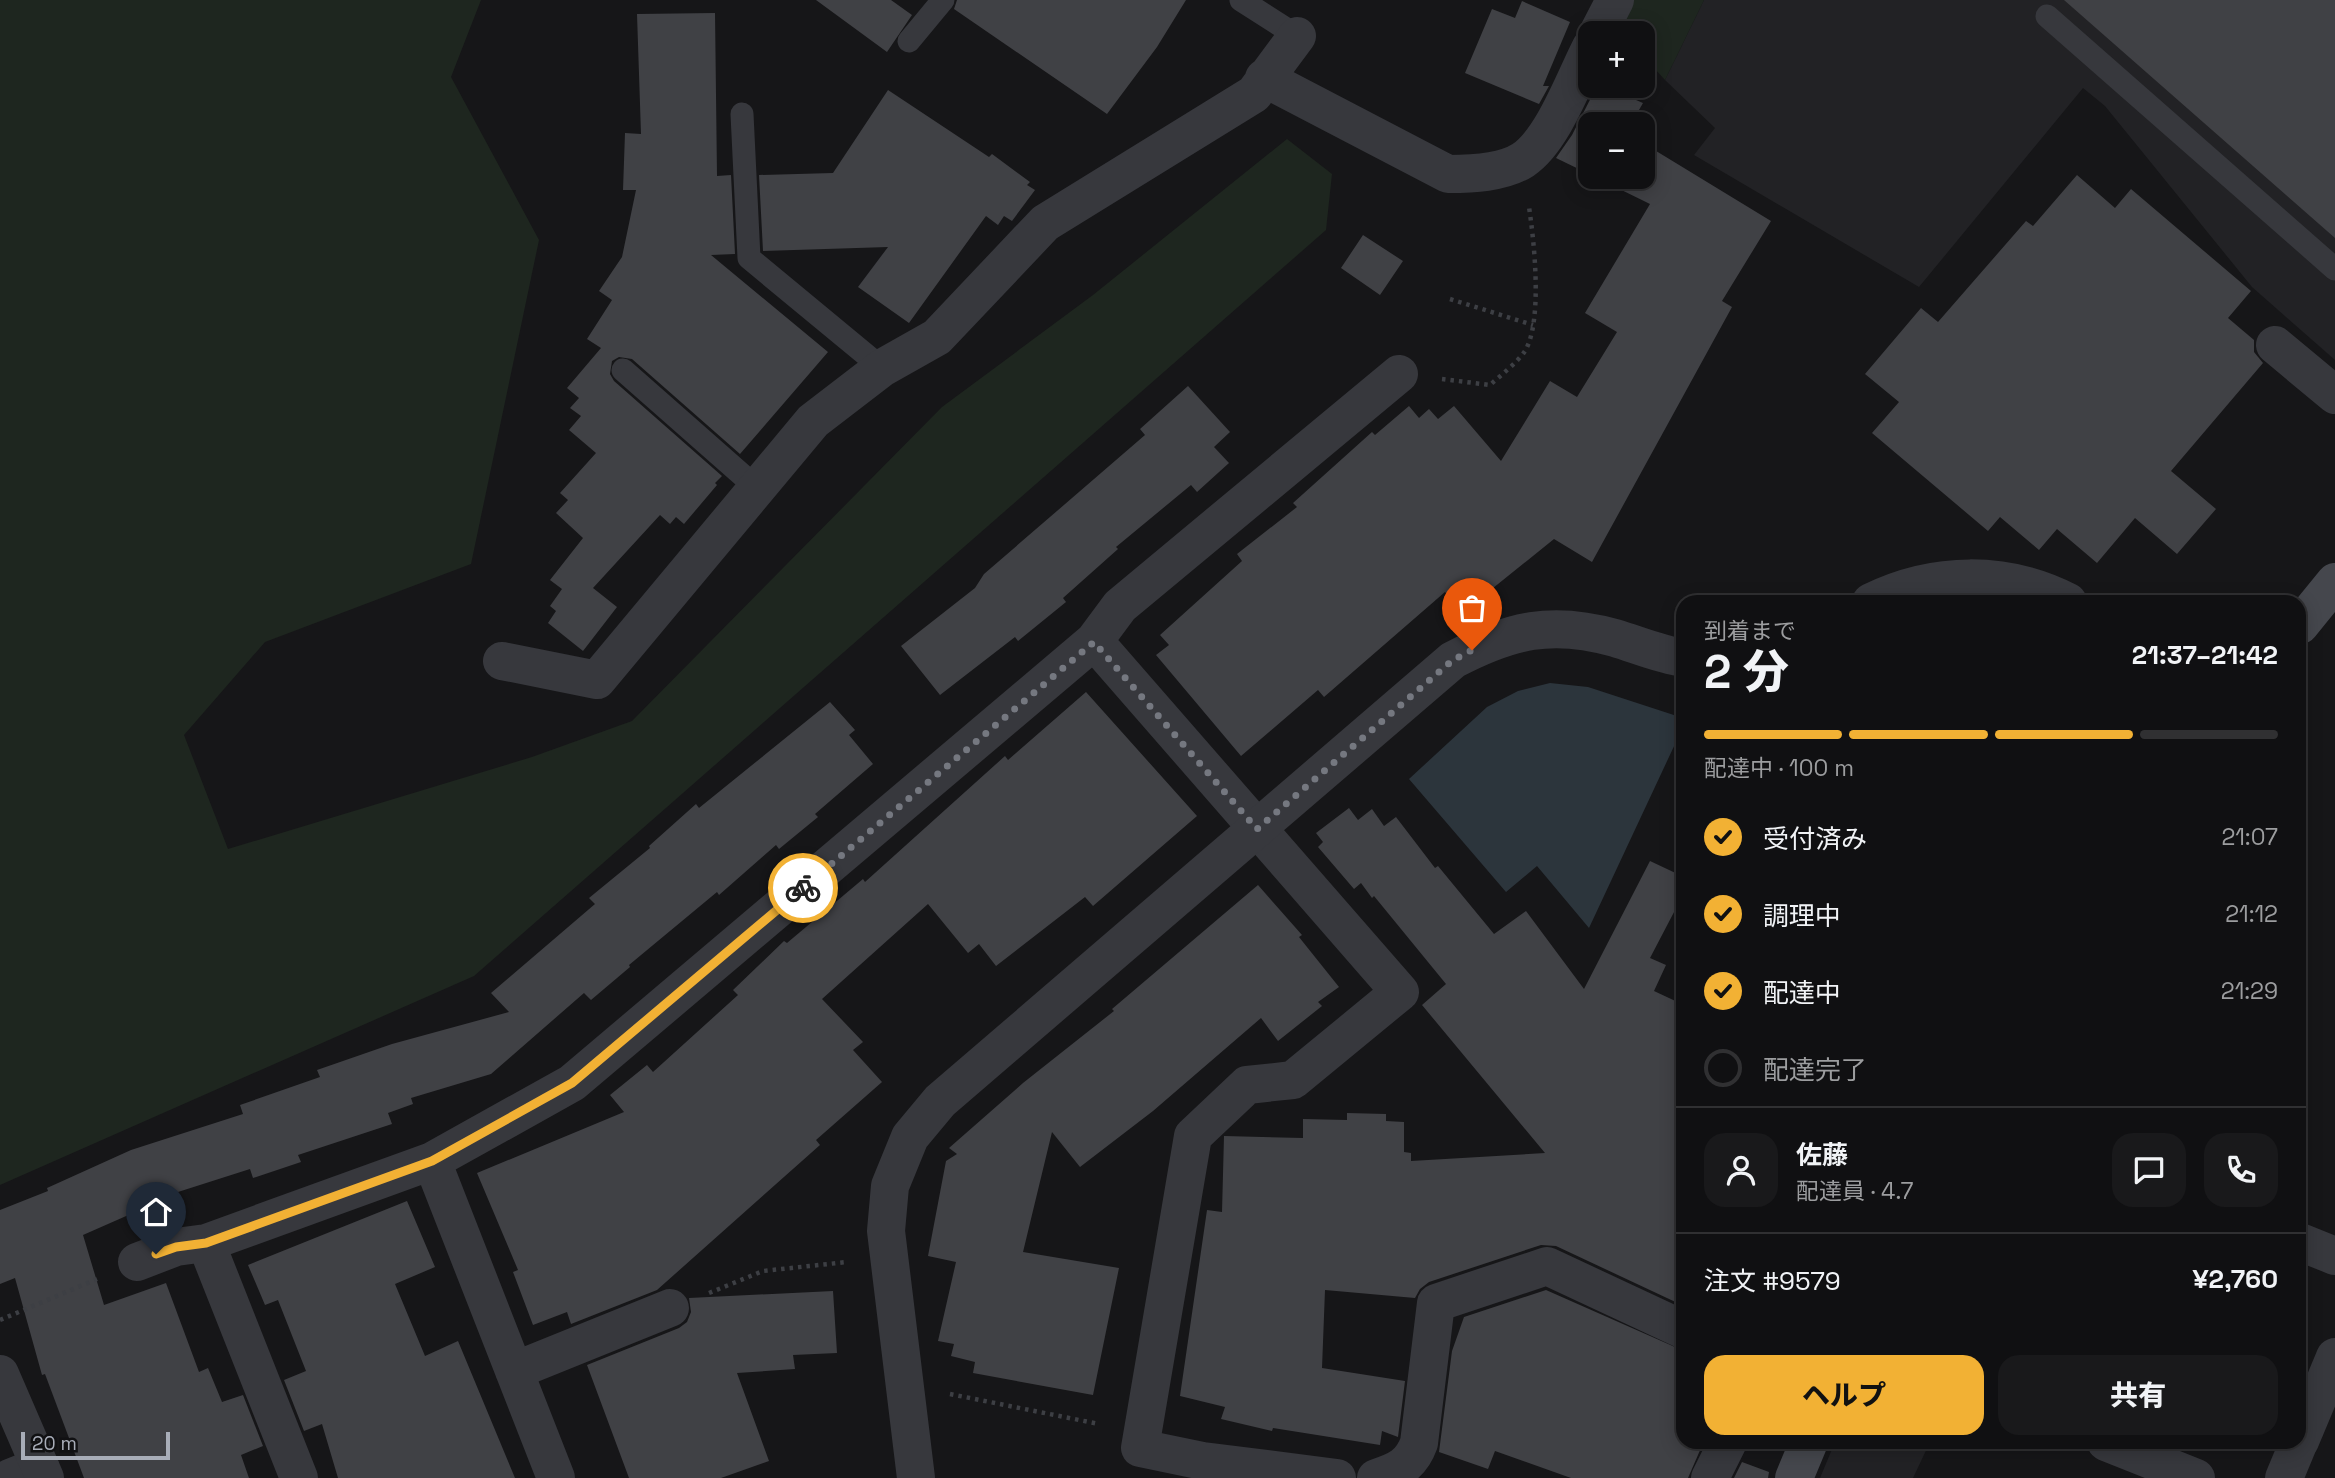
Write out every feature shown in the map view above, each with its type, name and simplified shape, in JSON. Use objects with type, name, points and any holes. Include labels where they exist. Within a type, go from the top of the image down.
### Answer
[{"type":"main road","points":[[2306,618],[2335,582]]},
{"type":"main road","points":[[1794,1478],[1806,1449]]},
{"type":"street","points":[[1604,21],[1615,0]]},
{"type":"street","points":[[502,661],[597,680],[813,421],[882,368],[937,337],[1045,223],[1254,94],[1297,36]]},
{"type":"street","points":[[1264,78],[1448,174],[1478,174],[1522,161],[1544,139],[1578,72]]},
{"type":"street","points":[[2275,345],[2335,395]]},
{"type":"street","points":[[137,1262],[176,1247],[206,1243],[432,1161],[572,1083],[1094,642],[1119,606],[1399,374]]},
{"type":"street","points":[[1885,595],[1931,581],[1970,577],[2013,582],[2055,595]]},
{"type":"street","points":[[916,1478],[886,1231],[890,1186],[910,1137],[940,1101],[1453,660],[1491,640],[1532,630],[1570,629],[1612,637],[1676,657]]},
{"type":"street","points":[[1094,642],[1400,992],[1293,1080],[1247,1085],[1193,1136],[1140,1448],[1200,1470],[1337,1478]]},
{"type":"street","points":[[432,1161],[556,1478]]},
{"type":"street","points":[[206,1243],[299,1478]]},
{"type":"street","points":[[2306,1244],[2335,1256]]},
{"type":"street","points":[[1376,1478],[1401,1470],[1414,1456],[1419,1443],[1436,1303],[1547,1266],[1676,1326]]},
{"type":"street","points":[[514,1371],[670,1308]]},
{"type":"street","points":[[2306,1425],[2335,1357]]},
{"type":"street","points":[[0,1374],[32,1474]]},
{"type":"street","points":[[1710,1478],[1724,1449]]},
{"type":"street","points":[[2124,1449],[2196,1478]]},
{"type":"street","points":[[2284,1478],[2296,1449]]},
{"type":"lane","points":[[909,41],[943,0]]},
{"type":"lane","points":[[1241,0],[1297,36]]},
{"type":"lane","points":[[2047,16],[2335,269]]},
{"type":"lane","points":[[742,114],[749,258],[882,368]]},
{"type":"lane","points":[[623,370],[757,488]]},
{"type":"path","points":[[1399,374],[1490,385],[1525,351],[1532,325],[1536,256],[1522,161]]},
{"type":"path","points":[[1450,299],[1532,325]]},
{"type":"path","points":[[670,1308],[763,1271],[889,1257]]},
{"type":"path","points":[[0,1320],[137,1262]]},
{"type":"path","points":[[953,1394],[1107,1426]]},
{"type":"shaded area","points":[[0,0],[481,0],[451,77],[539,240],[471,564],[265,642],[184,735],[228,849],[532,757],[632,721],[942,407],[1093,295],[1287,139],[1332,174],[1326,230],[474,976],[0,1185]]},
{"type":"shaded area","points":[[1633,0],[1704,0],[1665,80],[1655,69],[1655,21],[1622,21]]},
{"type":"shaded area","points":[[1704,0],[2335,0],[2335,360],[2252,287],[2105,106],[2083,88],[1919,287],[1694,155],[1715,128],[1665,80]]},
{"type":"shaded area","points":[[1550,683],[1588,687],[1676,716],[1676,742],[1589,928],[1537,866],[1506,892],[1409,779],[1487,707],[1518,691]]},
{"type":"shaded area","points":[[1832,1449],[1927,1449],[1913,1478],[1820,1478]]},
{"type":"building","points":[[816,0],[891,0],[912,15],[887,52]]},
{"type":"building","points":[[957,0],[1186,0],[1157,47],[1107,114],[954,9]]},
{"type":"building","points":[[2064,0],[2335,0],[2335,238]]},
{"type":"building","points":[[1522,1],[1570,22],[1543,86],[1549,86],[1539,104],[1465,73],[1492,9],[1515,18]]},
{"type":"building","points":[[715,13],[717,176],[731,175],[735,254],[711,255],[828,352],[740,454],[632,359],[619,357],[612,361],[610,374],[614,381],[722,476],[684,524],[676,517],[670,524],[660,515],[593,588],[617,607],[583,651],[548,623],[556,611],[550,606],[562,589],[550,580],[583,538],[556,513],[568,500],[560,493],[596,453],[569,430],[581,416],[570,408],[579,398],[567,388],[601,348],[587,339],[612,300],[599,291],[622,257],[636,190],[623,190],[625,133],[641,134],[637,14]]},
{"type":"building","points":[[888,90],[989,157],[992,154],[1030,182],[1027,185],[1035,190],[1012,221],[1004,216],[998,225],[986,216],[909,323],[858,287],[888,247],[763,251],[759,175],[833,173]]},
{"type":"building","points":[[1591,98],[1637,98],[1636,100],[1643,103],[1639,110],[1643,112],[1584,112]]},
{"type":"building","points":[[1578,123],[1578,169],[1556,158]]},
{"type":"building","points":[[1655,150],[1771,221],[1722,301],[1732,307],[1592,562],[1554,539],[1462,613],[1445,592],[1324,697],[1318,690],[1241,756],[1156,655],[1169,645],[1160,635],[1242,561],[1237,554],[1297,507],[1293,503],[1372,432],[1375,435],[1409,406],[1419,418],[1429,409],[1438,419],[1454,406],[1501,461],[1550,381],[1577,397],[1617,332],[1585,313],[1650,204],[1619,189],[1655,189]]},
{"type":"building","points":[[2077,175],[2115,208],[2131,189],[2251,291],[2228,318],[2254,340],[2254,352],[2263,363],[2171,471],[2216,509],[2177,554],[2135,518],[2097,563],[2057,529],[2039,550],[2000,517],[1988,531],[1872,433],[1899,402],[1865,374],[1921,308],[1938,322],[2026,221],[2033,226]]},
{"type":"building","points":[[1363,235],[1403,261],[1380,295],[1341,268]]},
{"type":"building","points":[[1188,386],[1230,432],[1214,447],[1229,463],[1197,492],[1191,485],[1116,547],[1118,549],[1063,598],[1066,602],[1018,641],[1015,637],[940,695],[901,646],[975,588],[984,574],[1145,435],[1140,429]]},
{"type":"building","points":[[1086,692],[1197,816],[1093,906],[1085,897],[996,966],[979,944],[968,953],[928,904],[822,999],[863,1042],[853,1050],[882,1082],[816,1140],[820,1145],[657,1290],[571,1324],[567,1312],[533,1325],[513,1272],[518,1270],[477,1173],[624,1112],[610,1095],[647,1065],[653,1072],[738,995],[733,990],[784,941],[787,943],[863,879],[865,882],[1005,756],[1008,760]]},
{"type":"building","points":[[830,702],[855,730],[849,735],[873,764],[815,814],[818,817],[779,849],[776,845],[719,895],[717,892],[591,1000],[584,993],[491,1074],[411,1098],[413,1104],[388,1113],[392,1124],[298,1155],[301,1162],[253,1178],[250,1169],[131,1207],[133,1213],[83,1235],[104,1305],[166,1283],[199,1372],[208,1368],[222,1402],[243,1395],[263,1446],[241,1455],[249,1478],[84,1478],[45,1374],[42,1375],[15,1278],[0,1284],[0,1210],[48,1191],[47,1188],[131,1150],[243,1114],[240,1105],[320,1077],[317,1070],[392,1044],[509,1012],[491,993],[595,904],[589,898],[650,848],[649,846],[696,804],[699,808]]},
{"type":"building","points":[[1349,808],[1358,820],[1372,809],[1384,826],[1396,817],[1435,868],[1438,866],[1494,934],[1526,911],[1584,989],[1650,861],[1676,873],[1676,908],[1650,958],[1666,965],[1654,991],[1676,1001],[1676,1302],[1556,1246],[1541,1245],[1429,1282],[1420,1289],[1415,1298],[1325,1290],[1322,1368],[1405,1381],[1398,1437],[1382,1431],[1380,1445],[1273,1428],[1272,1431],[1221,1419],[1225,1407],[1180,1396],[1207,1210],[1222,1212],[1224,1136],[1303,1138],[1303,1119],[1347,1120],[1347,1113],[1386,1114],[1386,1121],[1404,1122],[1404,1152],[1411,1153],[1411,1161],[1545,1153],[1422,1005],[1446,984],[1374,896],[1372,898],[1361,883],[1354,889],[1318,847],[1323,842],[1316,833]]},
{"type":"building","points":[[1258,885],[1302,935],[1299,937],[1339,987],[1318,1002],[1322,1006],[1278,1041],[1261,1018],[1153,1111],[1080,1167],[1052,1132],[1023,1252],[1119,1268],[1093,1395],[973,1373],[975,1362],[951,1356],[954,1344],[938,1341],[956,1262],[928,1256],[946,1161],[957,1154],[949,1148],[1023,1083],[1114,1011],[1112,1009]]},
{"type":"building","points":[[407,1201],[435,1267],[395,1284],[425,1356],[458,1341],[515,1478],[338,1478],[322,1424],[304,1431],[284,1380],[306,1371],[278,1300],[265,1305],[248,1265]]},
{"type":"building","points":[[1546,1290],[1676,1347],[1676,1449],[1701,1449],[1688,1478],[1571,1478],[1495,1451],[1488,1469],[1439,1452],[1452,1351],[1464,1317]]},
{"type":"building","points":[[833,1291],[837,1353],[793,1355],[795,1369],[737,1373],[769,1461],[721,1478],[629,1478],[587,1365],[679,1328],[687,1322],[691,1312],[689,1298]]},
{"type":"building","points":[[1742,1462],[1769,1472],[1768,1478],[1734,1478]]},
{"type":"way so far","points":[[803,888],[1094,642],[1257,829],[1453,660],[1472,650]]},
{"type":"route","points":[[156,1254],[176,1247],[206,1243],[432,1161],[572,1083],[803,888]]}]
